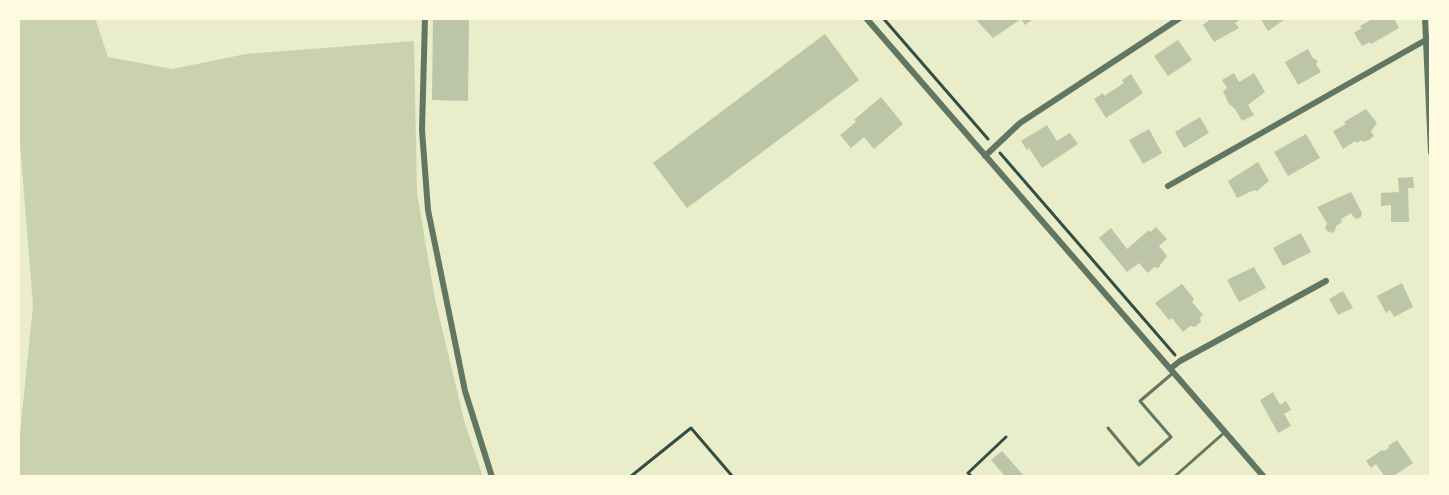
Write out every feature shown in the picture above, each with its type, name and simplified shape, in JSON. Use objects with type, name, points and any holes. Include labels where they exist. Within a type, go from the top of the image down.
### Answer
[{"type":"street","points":[[425,18],[422,130],[428,210],[465,391],[492,477]]},
{"type":"street","points":[[866,18],[1264,477]]},
{"type":"street","points":[[985,156],[1020,123],[1180,18]]},
{"type":"street","points":[[1425,18],[1429,38],[1431,152]]},
{"type":"street","points":[[1168,186],[1429,38]]},
{"type":"street","points":[[1172,371],[1180,361],[1326,281]]},
{"type":"lane","points":[[1108,428],[1139,465],[1171,437],[1140,401],[1172,371]]},
{"type":"lane","points":[[1174,477],[1225,432]]},
{"type":"path","points":[[883,18],[1180,361]]},
{"type":"path","points":[[630,477],[691,428],[733,477]]},
{"type":"path","points":[[972,477],[968,473],[1006,437]]},
{"type":"green space","points":[[18,18],[95,18],[108,57],[172,69],[246,54],[414,41],[417,193],[435,299],[465,424],[483,477],[19,477],[19,443],[33,306],[18,119]]},
{"type":"building","points":[[433,18],[469,18],[468,101],[432,100]]},
{"type":"building","points":[[982,18],[1035,18],[1025,25],[1021,19],[993,38],[977,21]]},
{"type":"building","points":[[1212,18],[1241,19],[1235,23],[1239,28],[1214,42],[1203,25]]},
{"type":"building","points":[[1260,18],[1282,18],[1284,20],[1268,31]]},
{"type":"building","points":[[1374,18],[1394,18],[1399,28],[1371,44],[1370,42],[1362,46],[1354,33],[1362,28],[1360,26]]},
{"type":"building","points":[[825,34],[859,80],[687,208],[653,163]]},
{"type":"building","points":[[1178,40],[1192,60],[1168,76],[1154,56]]},
{"type":"building","points":[[1308,49],[1312,57],[1318,61],[1316,64],[1321,72],[1298,85],[1285,62]]},
{"type":"building","points":[[1234,73],[1239,82],[1254,73],[1265,92],[1248,105],[1254,115],[1242,121],[1229,104],[1223,91],[1227,88],[1222,80]]},
{"type":"building","points":[[1131,74],[1143,93],[1106,118],[1094,99],[1103,93],[1104,96],[1124,83],[1122,80]]},
{"type":"building","points":[[881,97],[903,124],[874,149],[864,137],[851,148],[840,135]]},
{"type":"building","points":[[1366,109],[1377,123],[1371,131],[1374,136],[1363,142],[1362,140],[1356,143],[1355,141],[1343,149],[1333,131]]},
{"type":"building","points":[[1200,117],[1209,133],[1184,148],[1175,132]]},
{"type":"building","points":[[1047,125],[1057,141],[1070,133],[1078,144],[1042,168],[1029,148],[1027,150],[1021,141]]},
{"type":"building","points":[[1149,129],[1162,153],[1143,164],[1129,140]]},
{"type":"building","points":[[1306,134],[1320,158],[1288,176],[1274,152]]},
{"type":"building","points":[[1258,162],[1269,181],[1257,191],[1254,190],[1237,198],[1228,181]]},
{"type":"building","points":[[1413,177],[1414,188],[1408,188],[1409,222],[1391,222],[1391,205],[1381,206],[1381,193],[1399,192],[1398,178]]},
{"type":"building","points":[[1351,192],[1362,213],[1361,217],[1354,218],[1351,213],[1341,219],[1342,222],[1336,226],[1335,231],[1331,233],[1327,231],[1325,228],[1327,223],[1317,207]]},
{"type":"building","points":[[1156,227],[1167,239],[1159,246],[1167,256],[1158,268],[1154,267],[1148,273],[1139,263],[1127,272],[1099,238],[1111,228],[1127,249],[1149,230],[1150,232]]},
{"type":"building","points":[[1301,233],[1311,252],[1283,266],[1273,248]]},
{"type":"building","points":[[1254,267],[1266,288],[1239,302],[1227,280]]},
{"type":"building","points":[[1402,283],[1413,307],[1394,317],[1390,310],[1386,313],[1377,296]]},
{"type":"building","points":[[1182,284],[1194,299],[1192,302],[1203,315],[1200,317],[1201,322],[1195,327],[1190,326],[1183,332],[1172,318],[1169,320],[1155,303]]},
{"type":"building","points":[[1343,291],[1353,308],[1338,315],[1329,299]]},
{"type":"building","points":[[1273,392],[1280,405],[1286,401],[1291,410],[1284,414],[1291,426],[1278,433],[1260,400]]},
{"type":"building","points":[[1397,440],[1413,463],[1392,477],[1385,477],[1376,464],[1371,468],[1366,461],[1389,448],[1388,446]]},
{"type":"building","points":[[1002,451],[1025,477],[1002,477],[1004,475],[991,460]]}]
